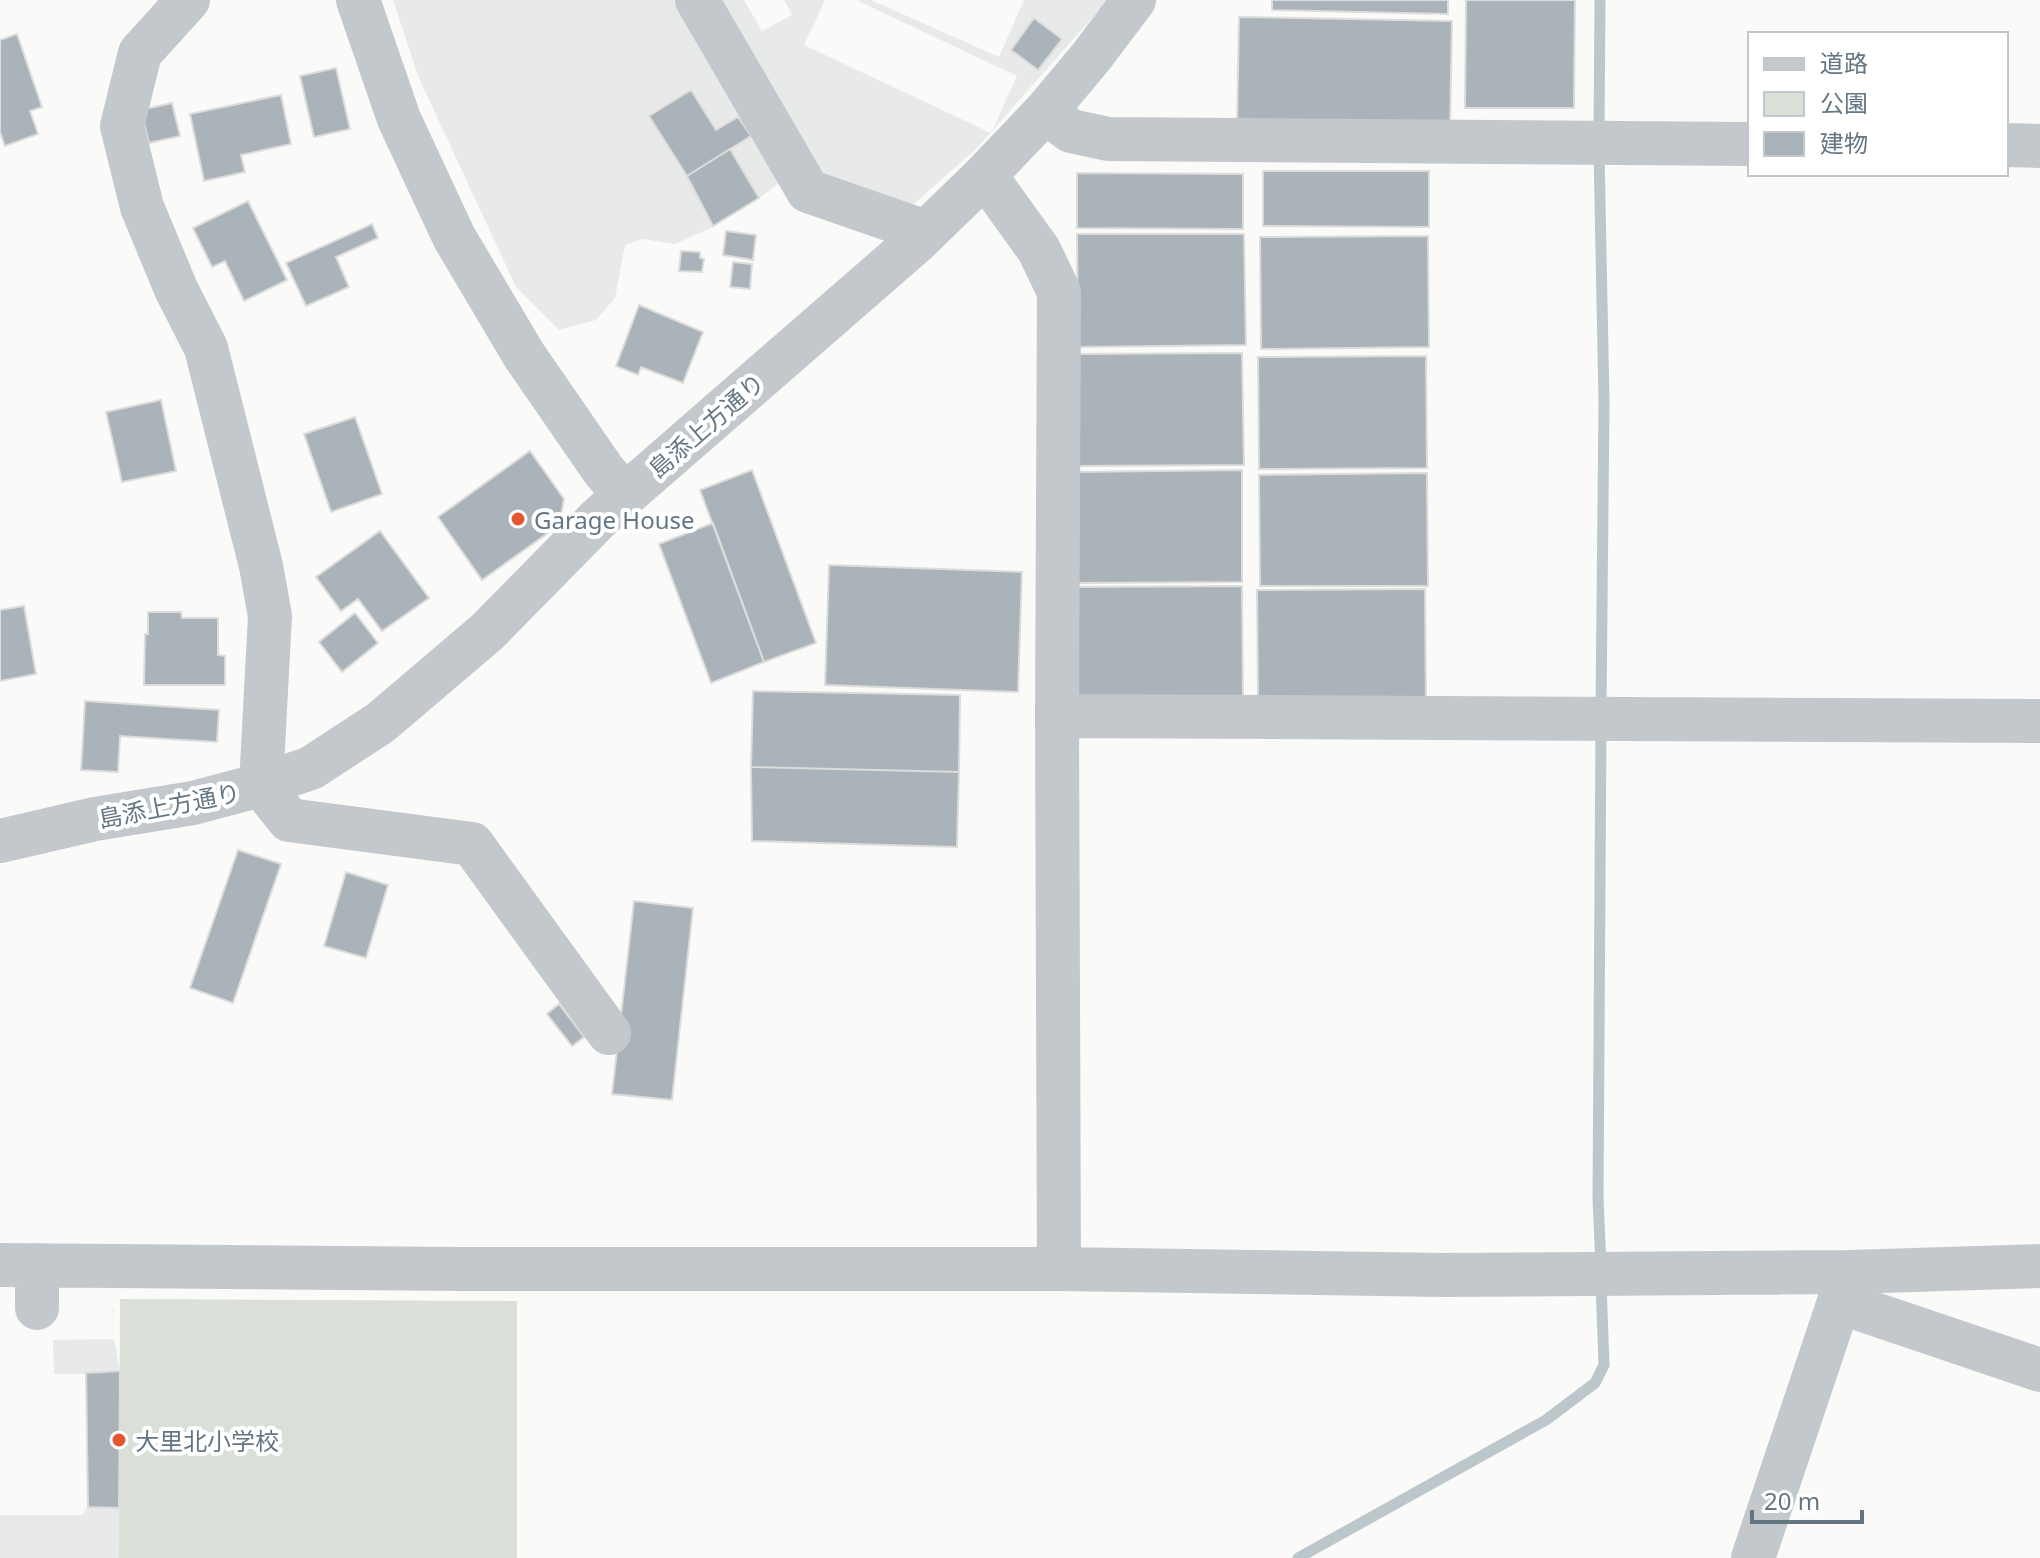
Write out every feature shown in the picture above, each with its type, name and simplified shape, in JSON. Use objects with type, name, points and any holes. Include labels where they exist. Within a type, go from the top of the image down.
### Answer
[{"type":"street","points":[[188,0],[140,53],[122,126],[142,207],[176,289],[206,348],[261,566],[270,616],[261,785],[289,820],[472,844],[609,1033]]},
{"type":"street","points":[[358,0],[399,119],[454,237],[524,355],[604,471],[625,495]]},
{"type":"street","points":[[697,0],[808,191],[926,232]]},
{"type":"street","name":"島添上方通り","points":[[0,841],[95,819],[193,803],[261,785],[311,768],[380,723],[487,632],[600,517],[926,232],[1045,112],[1134,0]]},
{"type":"street","points":[[1045,112],[1071,131],[1108,139],[1748,144]]},
{"type":"street","points":[[2008,145],[2040,146]]},
{"type":"street","points":[[985,175],[1039,250],[1059,292],[1059,1269]]},
{"type":"street","points":[[1057,716],[2040,721]]},
{"type":"street","points":[[37,1308],[19,1265],[1059,1269],[1442,1275],[1844,1287],[2040,1266]]},
{"type":"street","points":[[1844,1287],[2040,1370]]},
{"type":"street","points":[[1753,1558],[1844,1287]]},
{"type":"shaded area","points":[[393,0],[744,0],[762,31],[792,15],[784,0],[825,0],[804,45],[990,133],[908,209],[823,178],[811,161],[759,198],[713,227],[675,244],[643,239],[625,245],[615,298],[596,320],[559,330],[516,287],[418,76]],"holes":[[[691,90],[716,130],[738,117],[750,136],[730,149],[759,198],[714,226],[649,116]]]},
{"type":"shaded area","points":[[856,0],[871,0],[999,57],[1024,0],[1108,0],[992,131],[1017,76]],"holes":[[[1035,18],[1062,39],[1038,70],[1011,50]]]},
{"type":"shaded area","points":[[114,1339],[120,1371],[119,1558],[0,1558],[0,1515],[82,1515],[87,1508],[86,1374],[54,1374],[53,1340]],"holes":[[[86,1374],[118,1508],[88,1507]]]},
{"type":"green space","points":[[120,1299],[517,1301],[517,1558],[119,1558]]},
{"type":"building","points":[[1272,0],[1448,0],[1448,14],[1272,10]]},
{"type":"building","points":[[1466,0],[1575,0],[1574,108],[1465,108]]},
{"type":"building","points":[[1239,17],[1452,21],[1450,130],[1237,125]]},
{"type":"building","points":[[1034,18],[1062,39],[1038,70],[1011,50]]},
{"type":"building","points":[[17,34],[42,107],[30,111],[38,134],[5,146],[0,132],[0,40]]},
{"type":"building","points":[[336,68],[350,129],[314,137],[300,76]]},
{"type":"building","points":[[691,90],[716,130],[738,117],[751,136],[687,176],[649,116]]},
{"type":"building","points":[[281,95],[291,144],[241,155],[245,172],[204,181],[190,114]]},
{"type":"building","points":[[172,103],[180,136],[149,143],[141,110]]},
{"type":"building","points":[[730,149],[759,198],[713,226],[687,176]]},
{"type":"building","points":[[1263,171],[1429,171],[1429,227],[1263,226]]},
{"type":"building","points":[[1077,173],[1243,174],[1243,229],[1077,228]]},
{"type":"building","points":[[248,201],[287,280],[244,301],[225,261],[212,267],[193,228]]},
{"type":"building","points":[[372,224],[378,238],[336,257],[349,287],[306,306],[286,263]]},
{"type":"building","points":[[726,231],[756,235],[753,260],[723,255]]},
{"type":"building","points":[[1077,234],[1244,234],[1246,345],[1078,347]]},
{"type":"building","points":[[1428,236],[1429,347],[1261,349],[1260,237]]},
{"type":"building","points":[[681,251],[700,252],[700,258],[704,259],[702,272],[679,271]]},
{"type":"building","points":[[733,262],[752,264],[750,289],[730,287]]},
{"type":"building","points":[[639,305],[703,332],[683,383],[641,367],[638,375],[616,366]]},
{"type":"building","points":[[1242,353],[1244,465],[1076,466],[1075,354]]},
{"type":"building","points":[[1426,356],[1427,468],[1259,469],[1258,357]]},
{"type":"building","points":[[161,400],[176,471],[122,482],[106,412]]},
{"type":"building","points":[[355,417],[382,494],[331,512],[304,434]]},
{"type":"building","points":[[530,451],[564,499],[559,525],[482,580],[438,517]]},
{"type":"building","points":[[752,470],[816,643],[764,662],[700,490]]},
{"type":"building","points":[[1242,470],[1242,582],[1075,583],[1073,472]]},
{"type":"building","points":[[1427,473],[1428,586],[1260,586],[1259,475]]},
{"type":"building","points":[[713,523],[764,662],[711,683],[659,544]]},
{"type":"building","points":[[380,531],[429,598],[382,631],[358,599],[341,611],[316,577]]},
{"type":"building","points":[[829,565],[1022,572],[1018,692],[825,685]]},
{"type":"building","points":[[1242,586],[1243,697],[1075,699],[1074,587]]},
{"type":"building","points":[[1425,589],[1426,700],[1258,702],[1257,590]]},
{"type":"building","points":[[24,606],[36,674],[0,681],[0,610]]},
{"type":"building","points":[[148,612],[181,612],[182,618],[218,618],[218,655],[225,656],[225,685],[144,685]]},
{"type":"building","points":[[355,613],[378,643],[342,672],[319,642]]},
{"type":"building","points":[[753,691],[960,695],[959,772],[751,767]]},
{"type":"building","points":[[85,701],[219,710],[217,742],[120,736],[118,772],[81,770]]},
{"type":"building","points":[[751,767],[959,772],[957,847],[752,841]]},
{"type":"building","points":[[238,850],[281,864],[233,1003],[190,988]]},
{"type":"building","points":[[346,872],[388,885],[366,958],[324,946]]},
{"type":"building","points":[[634,901],[693,908],[672,1100],[612,1094]]},
{"type":"building","points":[[559,1004],[584,1037],[572,1046],[547,1014]]},
{"type":"building","points":[[120,1371],[119,1508],[88,1507],[86,1373]]},
{"type":"waterway","points":[[1599,134],[1600,0]]},
{"type":"waterway","points":[[1599,151],[1604,401],[1601,710]]},
{"type":"waterway","points":[[1601,727],[1598,1198],[1601,1266]]},
{"type":"waterway","points":[[1298,1558],[1546,1420],[1595,1383],[1604,1365],[1601,1283]]},
{"type":"place","name":"Garage House","points":[[518,519]]},
{"type":"place","name":"大里北小学校","points":[[119,1440]]}]
